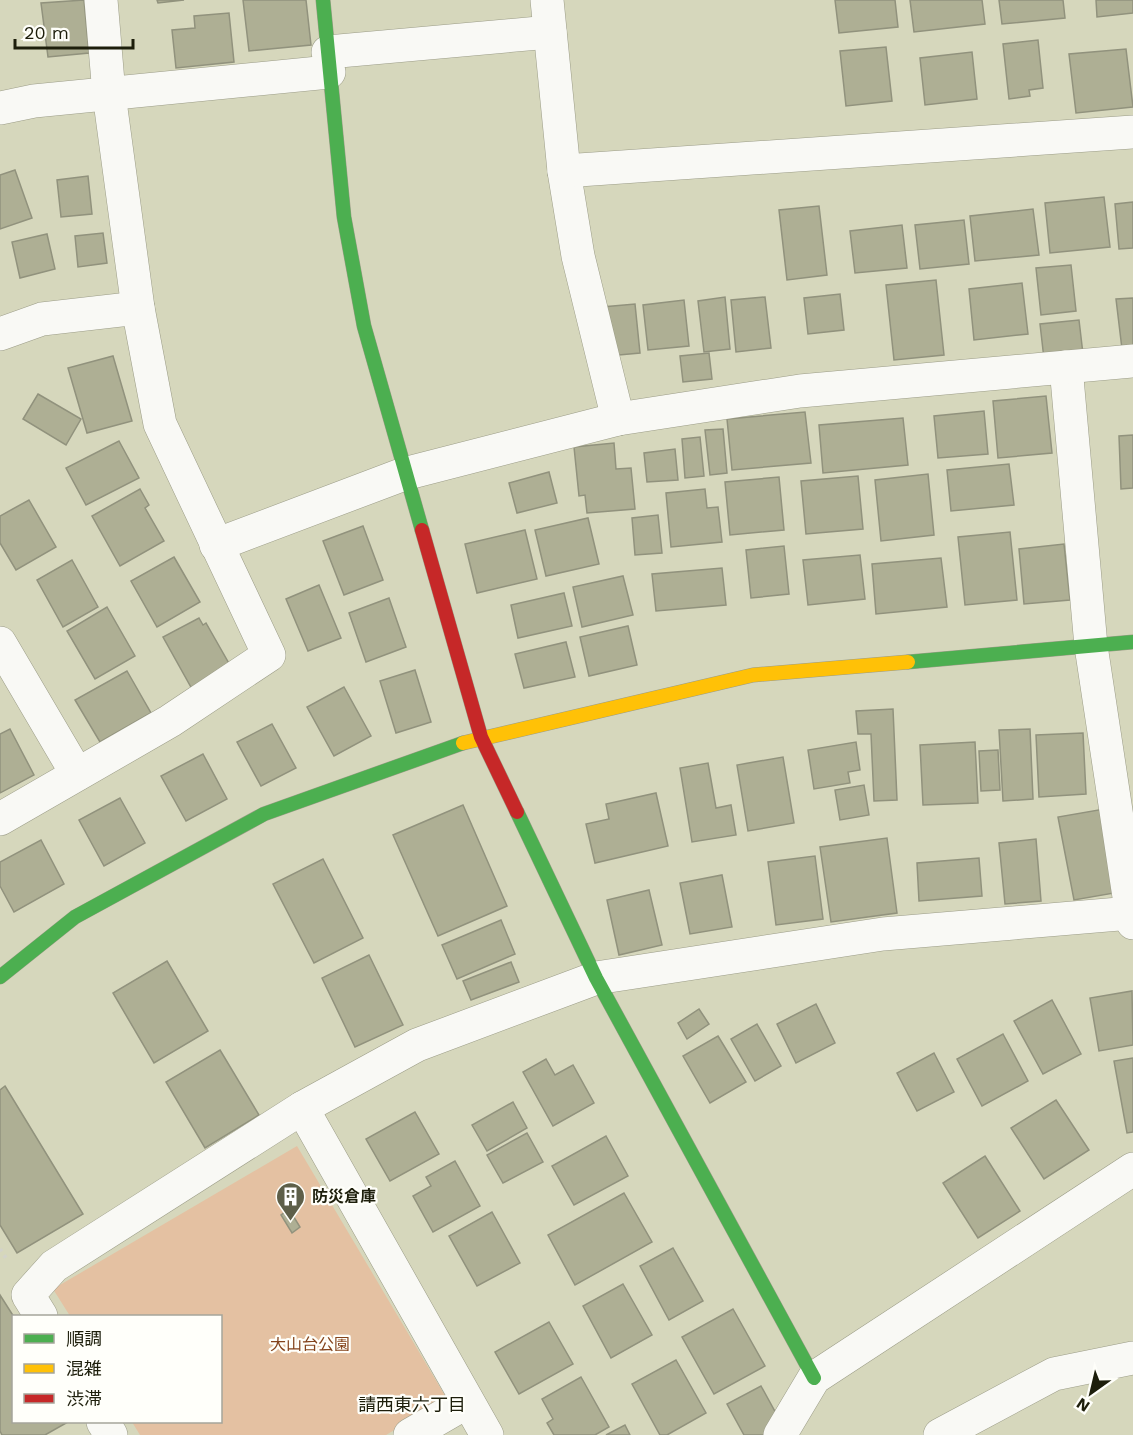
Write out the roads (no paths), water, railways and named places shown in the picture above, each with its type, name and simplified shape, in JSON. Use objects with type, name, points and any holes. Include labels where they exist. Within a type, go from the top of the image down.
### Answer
[{"type":"street","points":[[0,819],[170,721],[269,655],[160,424],[138,308],[109,94],[101,0]]},
{"type":"street","points":[[323,0],[344,218],[364,326],[404,474],[481,737],[596,978],[814,1378]]},
{"type":"street","points":[[547,0],[564,171],[578,256],[618,419]]},
{"type":"street","points":[[0,108],[34,101],[109,94],[550,32]]},
{"type":"street","points":[[564,171],[1133,132]]},
{"type":"street","points":[[0,334],[42,319],[138,308]]},
{"type":"street","points":[[216,545],[404,474],[618,419],[800,392],[1133,361]]},
{"type":"street","points":[[40,1315],[28,1295],[54,1266],[302,1108],[417,1045],[596,978],[883,934],[1132,918],[1091,646],[1066,367]]},
{"type":"street","points":[[0,977],[75,917],[264,814],[481,737],[753,675],[1133,642]]},
{"type":"street","points":[[0,643],[77,774]]},
{"type":"street","points":[[302,1108],[487,1435]]},
{"type":"street","points":[[780,1435],[814,1378],[1133,1169]]},
{"type":"street","points":[[940,1435],[1054,1374],[1133,1358]]},
{"type":"street","points":[[410,1435],[467,1402]]},
{"type":"place","name":"防災倉庫","points":[[291,1222]]},
{"type":"district","name":"請西東六丁目","points":[[412,1405]]},
{"type":"park label","name":"大山台公園","points":[[310,1344]]}]
